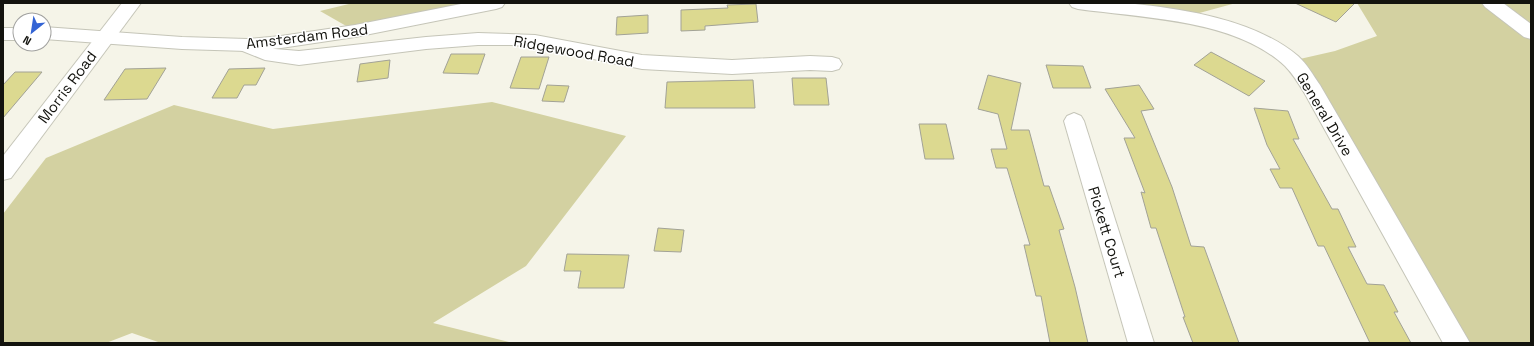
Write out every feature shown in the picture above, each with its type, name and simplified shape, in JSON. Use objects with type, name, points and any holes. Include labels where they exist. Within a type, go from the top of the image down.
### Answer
[{"type":"street","name":"Morris Road","points":[[3,172],[132,3]]},
{"type":"street","name":"Amsterdam Road","points":[[52,34],[106,38],[247,45],[281,42],[355,31],[496,3]]},
{"type":"street","name":"General Drive","points":[[1078,3],[1181,18],[1221,26],[1263,42],[1291,61],[1301,71],[1313,90],[1456,343]]},
{"type":"street","points":[[1491,3],[1531,33]]},
{"type":"street","name":"Ridgewood Road","points":[[247,45],[272,55],[299,58],[426,43],[478,39],[512,39],[535,41],[642,62],[732,66],[832,64]]},
{"type":"street","name":"Pickett Court","points":[[1074,121],[1140,343]]},
{"type":"shaded area","points":[[353,3],[496,3],[355,31],[320,11]]},
{"type":"shaded area","points":[[1078,3],[1236,3],[1181,18]]},
{"type":"shaded area","points":[[1357,3],[1531,3],[1531,343],[1457,343],[1291,61],[1335,51],[1377,36]]},
{"type":"shaded area","points":[[492,102],[626,136],[526,266],[433,323],[513,343],[161,343],[132,333],[106,343],[3,343],[3,214],[46,158],[174,105],[273,129]]},
{"type":"building","points":[[1295,3],[1355,3],[1336,22]]},
{"type":"building","points":[[756,4],[758,22],[705,26],[705,30],[681,31],[681,10],[728,8],[727,5]]},
{"type":"building","points":[[648,15],[648,33],[616,35],[617,17]]},
{"type":"building","points":[[1211,52],[1265,81],[1249,96],[1194,65]]},
{"type":"building","points":[[451,54],[485,54],[478,74],[443,73]]},
{"type":"building","points":[[521,57],[549,57],[539,89],[510,88]]},
{"type":"building","points":[[390,60],[388,78],[357,82],[360,64]]},
{"type":"building","points":[[1046,65],[1083,66],[1091,88],[1053,88]]},
{"type":"building","points":[[166,68],[147,99],[104,100],[125,69]]},
{"type":"building","points":[[265,68],[256,85],[244,85],[237,98],[212,98],[229,69]]},
{"type":"building","points":[[15,72],[42,72],[3,118],[3,85]]},
{"type":"building","points":[[988,75],[1021,83],[1011,130],[1029,130],[1044,186],[1049,186],[1064,229],[1059,230],[1075,287],[1088,343],[1050,343],[1041,296],[1036,296],[1024,245],[1030,245],[1007,168],[996,168],[991,149],[1007,149],[998,114],[978,109]]},
{"type":"building","points":[[792,78],[826,78],[829,105],[794,105]]},
{"type":"building","points":[[753,80],[755,108],[665,108],[667,82]]},
{"type":"building","points":[[547,85],[569,86],[564,102],[542,101]]},
{"type":"building","points":[[1139,85],[1154,109],[1141,111],[1172,187],[1191,246],[1204,247],[1239,343],[1193,343],[1183,317],[1185,317],[1156,228],[1151,228],[1141,192],[1145,193],[1124,138],[1135,138],[1105,89]]},
{"type":"building","points":[[1254,108],[1288,111],[1299,139],[1293,139],[1332,209],[1338,209],[1356,247],[1348,247],[1367,284],[1384,285],[1398,312],[1394,312],[1411,343],[1370,343],[1324,246],[1318,246],[1292,188],[1280,188],[1270,169],[1280,169],[1267,145]]},
{"type":"building","points":[[919,124],[946,124],[954,159],[925,159]]},
{"type":"building","points":[[658,228],[684,230],[681,252],[654,251]]},
{"type":"building","points":[[567,254],[629,255],[624,288],[578,288],[581,271],[564,271]]}]
